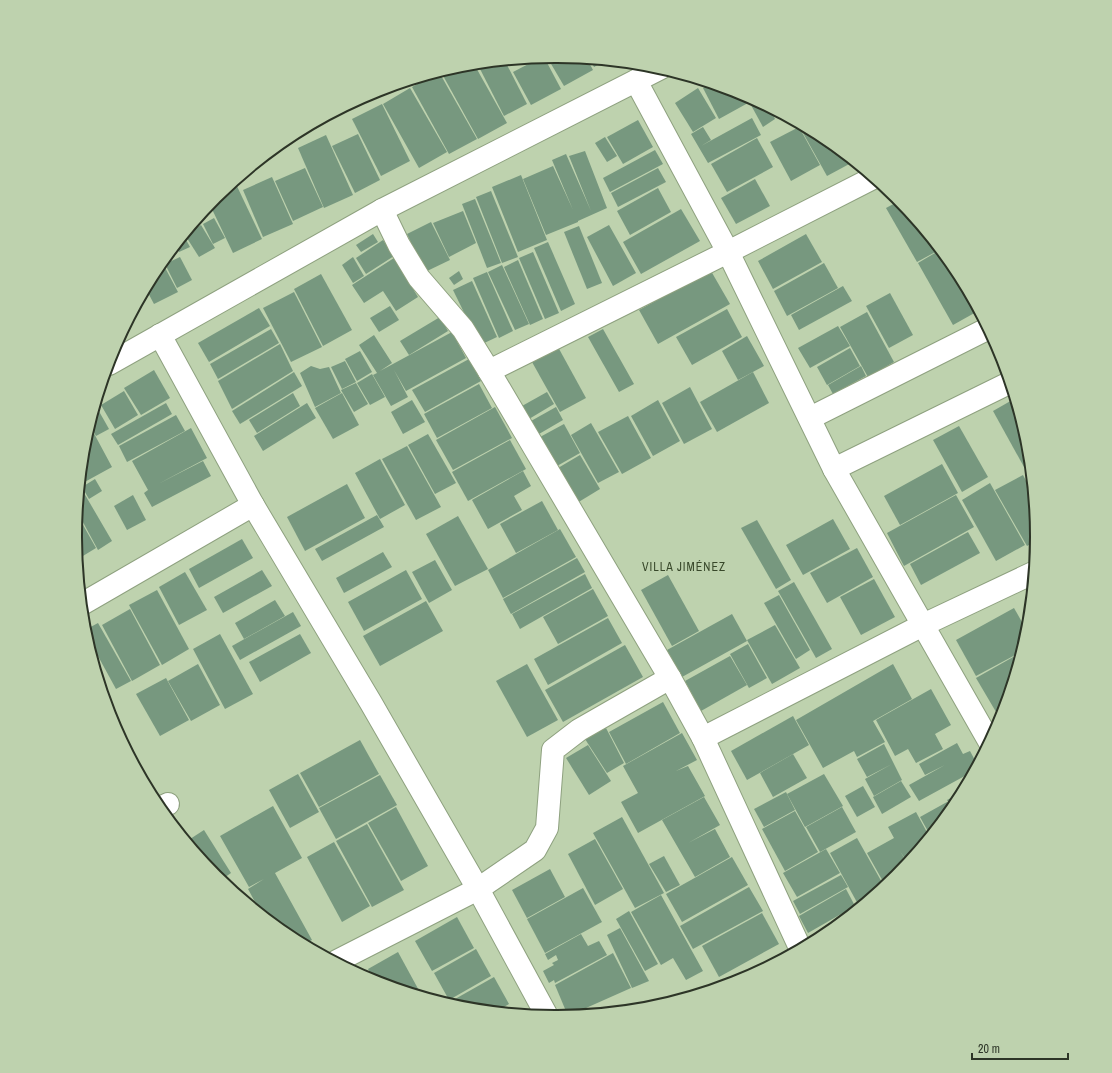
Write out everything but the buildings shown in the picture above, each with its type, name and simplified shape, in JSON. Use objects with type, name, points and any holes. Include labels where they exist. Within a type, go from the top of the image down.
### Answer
[{"type":"street","points":[[118,359],[382,210],[651,73]]},
{"type":"street","points":[[636,81],[728,252],[834,469],[986,735]]},
{"type":"street","points":[[489,371],[868,181]]},
{"type":"street","points":[[382,210],[399,245],[420,278],[463,330],[489,371],[670,678],[703,738],[798,944]]},
{"type":"street","points":[[810,418],[983,331]]},
{"type":"street","points":[[160,335],[253,504],[367,696],[478,889],[544,1010]]},
{"type":"street","points":[[834,469],[1004,385]]},
{"type":"street","points":[[87,601],[253,504]]},
{"type":"street","points":[[703,738],[923,625],[1027,577]]},
{"type":"street","points":[[343,959],[478,889],[535,850],[547,828],[553,750],[580,730],[670,678]]},
{"type":"district","name":"VILLA JIMÉNEZ","points":[[684,567]]}]
